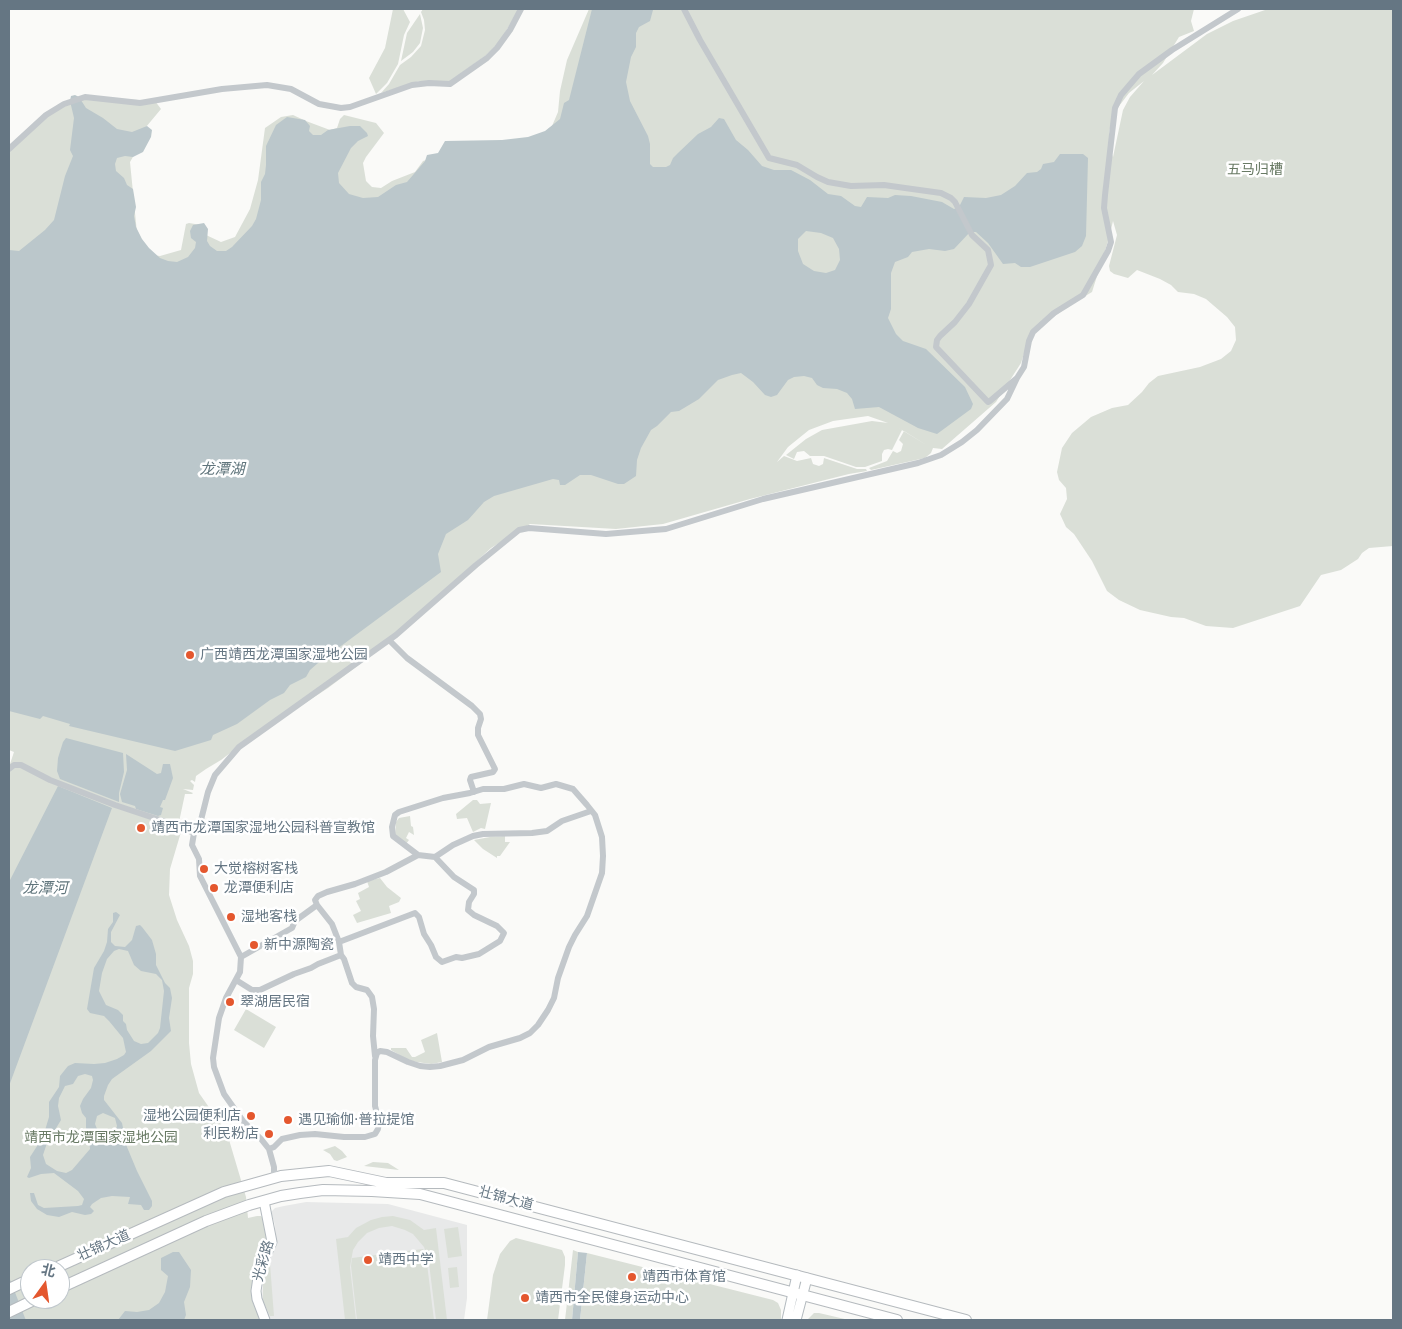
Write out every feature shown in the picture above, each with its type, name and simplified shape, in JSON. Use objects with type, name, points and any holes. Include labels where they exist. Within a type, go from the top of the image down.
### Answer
[{"type":"main road","name":"壮锦大道","points":[[70,1261],[224,1192],[274,1177],[329,1171],[386,1183],[444,1183],[966,1320]]},
{"type":"main road","name":"壮锦大道","points":[[70,1283],[222,1214],[264,1201],[281,1196],[323,1190],[372,1190],[420,1194],[898,1320]]},
{"type":"street","points":[[9,150],[46,115],[69,102],[81,98],[88,97],[140,103],[222,89],[267,85],[291,89],[299,95],[324,105],[346,108],[412,86],[428,83],[450,84],[487,58],[497,48],[506,38],[521,9]]},
{"type":"street","points":[[684,9],[769,158],[797,165],[828,182],[851,186],[890,186],[941,194],[952,198],[972,235],[988,250],[991,262],[990,269],[962,314],[940,336],[936,347],[988,402],[1017,378]]},
{"type":"street","points":[[274,1177],[274,1167],[268,1149],[243,1121],[221,1089],[214,1067],[213,1058],[219,1018],[226,998],[240,972],[241,957],[200,876],[199,859],[192,845],[194,833],[200,824],[208,792],[220,767],[239,747],[389,640],[519,530],[529,528],[606,534],[666,529],[763,499],[918,463],[941,455],[977,430],[1007,398],[1024,367],[1033,332],[1054,313],[1083,294],[1091,284],[1108,251],[1111,242],[1104,208],[1105,194],[1115,108],[1121,94],[1139,74],[1151,65],[1185,41],[1238,9]]},
{"type":"street","points":[[389,640],[407,658],[480,714],[478,735],[496,769],[493,772],[472,777],[470,780],[474,792]]},
{"type":"street","points":[[9,760],[61,784],[194,833]]},
{"type":"street","points":[[9,769],[17,764]]},
{"type":"street","points":[[375,1056],[377,1053],[384,1051],[420,1066],[440,1066],[463,1060],[489,1047],[520,1038],[530,1033],[538,1025],[554,998],[558,978],[569,947],[587,916],[602,873],[604,856],[599,825],[592,811],[573,789],[560,784],[539,788],[521,785],[504,789],[483,789],[443,798],[397,813],[393,822],[393,836],[418,855],[435,857],[473,836],[547,831],[562,821],[592,811]]},
{"type":"street","points":[[268,1149],[274,1147],[282,1139],[300,1134],[365,1137],[375,1134],[378,1129],[379,1121],[375,1102],[374,1009],[372,997],[367,990],[356,987],[352,983],[341,956],[340,942],[332,924],[317,905],[316,898],[322,893],[355,884],[386,872],[418,855]]},
{"type":"street","points":[[340,942],[383,927],[413,913],[419,917],[424,934],[440,961],[475,956],[500,941],[504,935],[501,929],[468,910],[474,890],[454,876],[435,857]]},
{"type":"street","points":[[241,957],[289,930],[295,921],[317,905]]},
{"type":"street","points":[[236,980],[252,990],[260,990],[294,974],[341,956]]},
{"type":"street","name":"光彩路","points":[[264,1201],[272,1242],[259,1271],[256,1291],[265,1320]]},
{"type":"street","points":[[787,1320],[798,1293],[802,1276]]},
{"type":"street","points":[[796,1320],[798,1293]]},
{"type":"shaded area","name":"靖西中学","points":[[306,1202],[388,1204],[467,1225],[467,1298],[464,1320],[271,1320],[262,1302],[263,1272],[276,1246],[275,1225],[271,1212],[275,1208]]},
{"type":"green space","points":[[393,9],[403,9],[410,22],[404,35],[398,64],[387,83],[376,94],[369,78],[385,48]]},
{"type":"green space","points":[[423,9],[519,9],[499,43],[485,56],[449,82],[419,81],[381,93],[389,84],[400,65],[421,46],[425,30],[421,12]]},
{"type":"green space","name":"广西靖西龙潭国家湿地公园","points":[[589,9],[1194,9],[1191,21],[1194,31],[1179,37],[1163,63],[1152,75],[1207,34],[1233,21],[1268,9],[1393,9],[1393,546],[1369,548],[1358,559],[1341,570],[1321,575],[1300,606],[1233,628],[1206,626],[1184,618],[1140,610],[1119,600],[1107,591],[1092,561],[1074,534],[1066,527],[1060,514],[1067,499],[1066,488],[1059,480],[1057,472],[1062,448],[1072,433],[1091,417],[1112,408],[1128,405],[1158,376],[1200,367],[1221,359],[1231,351],[1236,340],[1235,327],[1227,317],[1206,299],[1194,294],[1178,292],[1171,285],[1160,279],[1137,270],[1128,278],[1110,271],[1109,266],[1117,235],[1113,221],[1092,292],[1067,307],[1030,335],[1021,363],[996,402],[942,449],[933,448],[931,453],[925,458],[871,470],[869,468],[887,461],[893,451],[897,453],[901,451],[903,444],[899,440],[904,431],[902,430],[892,450],[884,450],[882,461],[865,467],[856,467],[824,456],[810,456],[804,451],[797,452],[794,459],[786,455],[806,439],[822,430],[872,421],[888,423],[868,416],[833,421],[809,430],[788,447],[777,462],[784,456],[797,461],[811,458],[813,464],[819,466],[823,464],[824,458],[857,469],[866,469],[867,471],[750,499],[663,524],[616,529],[530,524],[491,548],[384,646],[328,688],[196,776],[195,782],[190,781],[194,785],[193,790],[183,789],[193,793],[185,794],[179,822],[175,824],[181,832],[170,869],[169,895],[193,961],[193,974],[189,988],[191,1064],[199,1093],[227,1133],[246,1197],[248,1218],[261,1216],[263,1219],[267,1236],[255,1266],[252,1287],[253,1303],[260,1320],[9,1320],[9,774],[14,752],[9,750],[9,147],[57,109],[88,97],[155,101],[161,109],[146,127],[141,143],[130,162],[137,233],[145,254],[160,256],[181,250],[186,224],[189,223],[201,225],[206,235],[221,242],[235,237],[250,209],[258,180],[265,128],[281,117],[293,115],[330,130],[337,128],[340,119],[344,115],[376,123],[384,133],[363,163],[366,181],[372,187],[381,188],[392,181],[415,172],[423,161],[440,155],[534,148],[552,126],[558,112],[560,91],[567,60]],"holes":[[[1144,81],[1130,97],[1123,110],[1113,157],[1110,149],[1109,133],[1113,114],[1129,93]]]},
{"type":"green space","points":[[420,14],[423,28],[420,43],[413,52],[401,61],[407,33]]},
{"type":"green space","points":[[473,800],[477,800],[480,804],[491,803],[485,829],[481,828],[473,832],[467,818],[457,819],[456,814]]},
{"type":"green space","points":[[410,816],[414,835],[409,832],[406,838],[409,840],[406,844],[395,835],[396,822],[399,818]]},
{"type":"green space","points":[[505,836],[505,842],[510,842],[497,858],[483,849],[474,840],[490,837]]},
{"type":"green space","points":[[380,878],[387,887],[401,898],[399,902],[389,906],[391,913],[357,923],[353,915],[361,911],[356,901],[360,899],[358,893],[369,887],[367,881]]},
{"type":"green space","points":[[246,1009],[276,1027],[264,1048],[234,1030]]},
{"type":"green space","points":[[437,1033],[442,1062],[431,1064],[410,1061],[391,1050],[391,1048],[406,1048],[412,1057],[415,1057],[425,1052],[421,1040]]},
{"type":"green space","points":[[335,1146],[347,1157],[337,1161],[323,1150]]},
{"type":"green space","points":[[373,1162],[388,1163],[399,1170],[364,1166]]},
{"type":"green space","points":[[393,1216],[410,1220],[424,1230],[436,1228],[447,1320],[436,1320],[429,1263],[424,1247],[413,1234],[392,1226],[379,1228],[367,1233],[353,1250],[350,1267],[356,1320],[345,1320],[336,1239],[348,1237],[356,1228],[371,1220]]},
{"type":"green space","points":[[458,1227],[462,1256],[448,1258],[444,1229]]},
{"type":"green space","name":"靖西市全民健身运动中心","points":[[516,1238],[562,1250],[565,1257],[565,1265],[558,1320],[487,1320],[493,1275],[500,1254],[510,1241]]},
{"type":"green space","points":[[423,1249],[426,1256],[434,1320],[357,1320],[351,1266],[352,1258]]},
{"type":"green space","points":[[573,1250],[578,1252],[572,1320],[565,1320]]},
{"type":"green space","name":"靖西市体育馆","points":[[587,1253],[773,1300],[778,1303],[781,1310],[781,1320],[580,1320]]},
{"type":"green space","points":[[270,1264],[274,1316],[270,1316],[263,1301],[263,1277]]},
{"type":"green space","points":[[457,1267],[459,1287],[450,1288],[448,1268]]},
{"type":"green space","points":[[814,1313],[819,1313],[849,1320],[807,1320]]},
{"type":"water","name":"龙潭湖","points":[[592,9],[653,10],[650,21],[639,27],[636,33],[636,47],[631,57],[626,82],[630,101],[648,136],[650,164],[653,167],[666,167],[670,165],[678,153],[698,134],[711,127],[719,118],[724,119],[736,140],[762,166],[774,170],[791,170],[810,180],[828,194],[841,196],[855,206],[861,207],[867,197],[888,198],[895,195],[942,202],[954,209],[959,207],[964,197],[986,198],[1001,195],[1015,186],[1027,173],[1037,172],[1043,164],[1054,162],[1060,154],[1083,154],[1088,158],[1086,236],[1082,246],[1075,252],[1030,267],[1021,267],[1015,263],[1003,264],[988,243],[976,232],[970,232],[954,249],[945,251],[929,249],[912,252],[908,257],[895,262],[891,273],[891,309],[888,318],[896,334],[903,341],[926,349],[965,387],[973,404],[971,409],[937,434],[918,428],[879,407],[855,409],[852,399],[847,393],[837,389],[823,388],[817,385],[812,378],[804,376],[794,377],[788,380],[777,395],[771,397],[765,395],[741,373],[732,375],[718,380],[699,399],[679,411],[671,412],[651,430],[637,460],[636,476],[624,484],[618,484],[591,475],[580,475],[565,485],[560,485],[559,480],[553,479],[494,496],[484,502],[468,520],[446,534],[438,554],[441,572],[318,663],[310,670],[306,677],[290,685],[284,693],[270,700],[237,724],[213,735],[211,740],[175,751],[69,726],[70,724],[43,716],[40,719],[9,711],[9,250],[19,251],[45,230],[54,220],[65,176],[73,156],[70,150],[74,118],[70,101],[71,96],[79,97],[86,108],[117,129],[132,132],[147,126],[152,130],[151,137],[143,152],[133,157],[117,158],[115,164],[116,171],[124,178],[127,185],[133,189],[136,207],[134,216],[136,227],[142,239],[160,258],[177,262],[188,257],[195,248],[196,242],[191,238],[190,231],[193,225],[204,223],[208,229],[207,241],[217,251],[226,251],[232,247],[252,226],[261,200],[261,182],[265,174],[266,165],[266,146],[276,125],[287,117],[305,120],[310,126],[309,131],[313,135],[321,135],[328,130],[350,126],[360,126],[367,133],[368,136],[358,141],[351,148],[338,173],[339,183],[349,194],[363,198],[378,197],[396,185],[407,182],[425,161],[427,155],[438,153],[445,141],[502,140],[528,137],[545,131],[560,119],[564,103],[569,100]],"holes":[[[806,231],[821,233],[833,238],[839,249],[840,260],[835,270],[826,273],[814,271],[803,264],[798,251],[798,239]]]},
{"type":"water","points":[[66,738],[123,753],[124,772],[119,802],[60,779],[57,771],[58,758]]},
{"type":"water","points":[[126,754],[157,774],[161,773],[163,764],[170,764],[173,778],[165,800],[163,800],[160,807],[163,808],[161,815],[158,816],[136,809],[135,806],[122,802],[120,794],[127,770]]},
{"type":"water","name":"龙潭河","points":[[58,786],[112,808],[9,1086],[9,882]]},
{"type":"water","points":[[116,912],[120,915],[111,932],[111,942],[115,946],[125,947],[132,940],[136,926],[140,925],[152,940],[156,954],[156,965],[165,983],[170,988],[172,998],[169,1018],[171,1031],[151,1051],[112,1079],[104,1096],[104,1100],[122,1123],[127,1147],[152,1201],[152,1206],[149,1210],[144,1210],[141,1205],[128,1204],[130,1197],[112,1196],[101,1198],[92,1204],[90,1207],[94,1211],[91,1214],[85,1215],[72,1212],[59,1217],[47,1215],[37,1209],[31,1201],[30,1193],[34,1193],[38,1205],[44,1208],[78,1206],[82,1205],[84,1199],[78,1191],[54,1173],[27,1177],[31,1168],[30,1157],[43,1137],[49,1117],[49,1102],[59,1087],[60,1076],[68,1066],[75,1063],[105,1063],[117,1059],[126,1052],[123,1038],[109,1021],[104,1016],[90,1013],[87,1009],[94,968],[104,951],[108,929],[113,922],[113,913]],"holes":[[[119,949],[128,951],[134,965],[141,971],[156,974],[162,980],[164,991],[160,1028],[158,1033],[148,1043],[141,1044],[134,1041],[123,1021],[123,1015],[118,1010],[106,1005],[99,991],[107,959],[114,951]],[[85,1074],[92,1076],[93,1080],[91,1088],[80,1106],[86,1118],[90,1149],[72,1170],[66,1173],[57,1171],[46,1164],[43,1155],[47,1143],[61,1120],[58,1106],[59,1098],[65,1086],[73,1084],[78,1076]],[[103,1113],[115,1118],[117,1126],[114,1134],[105,1137],[100,1136],[95,1124],[97,1116]]]},
{"type":"water","points":[[173,1252],[179,1252],[191,1270],[190,1287],[184,1302],[186,1315],[184,1320],[118,1320],[125,1311],[149,1310],[159,1303],[165,1292],[168,1276],[161,1270],[161,1258]]},
{"type":"water","points":[[578,1252],[587,1253],[580,1320],[572,1320]]},
{"type":"water","points":[[9,1277],[20,1309],[26,1320],[9,1320]]},
{"type":"place","name":"广西靖西龙潭国家湿地公园","points":[[190,655]]},
{"type":"place","name":"靖西市龙潭国家湿地公园科普宣教馆","points":[[141,828]]},
{"type":"place","name":"大觉榕树客栈","points":[[204,869]]},
{"type":"place","name":"龙潭便利店","points":[[214,888]]},
{"type":"place","name":"湿地客栈","points":[[231,917]]},
{"type":"place","name":"新中源陶瓷","points":[[254,945]]},
{"type":"place","name":"翠湖居民宿","points":[[230,1002]]},
{"type":"place","name":"湿地公园便利店","points":[[251,1116]]},
{"type":"place","name":"遇见瑜伽·普拉提馆","points":[[288,1120]]},
{"type":"place","name":"利民粉店","points":[[269,1134]]},
{"type":"place","name":"靖西中学","points":[[368,1260]]},
{"type":"place","name":"靖西市体育馆","points":[[632,1277]]},
{"type":"place","name":"靖西市全民健身运动中心","points":[[525,1298]]},
{"type":"park label","name":"五马归槽","points":[[1255,170]]},
{"type":"park label","name":"靖西市龙潭国家湿地公园","points":[[101,1138]]}]
